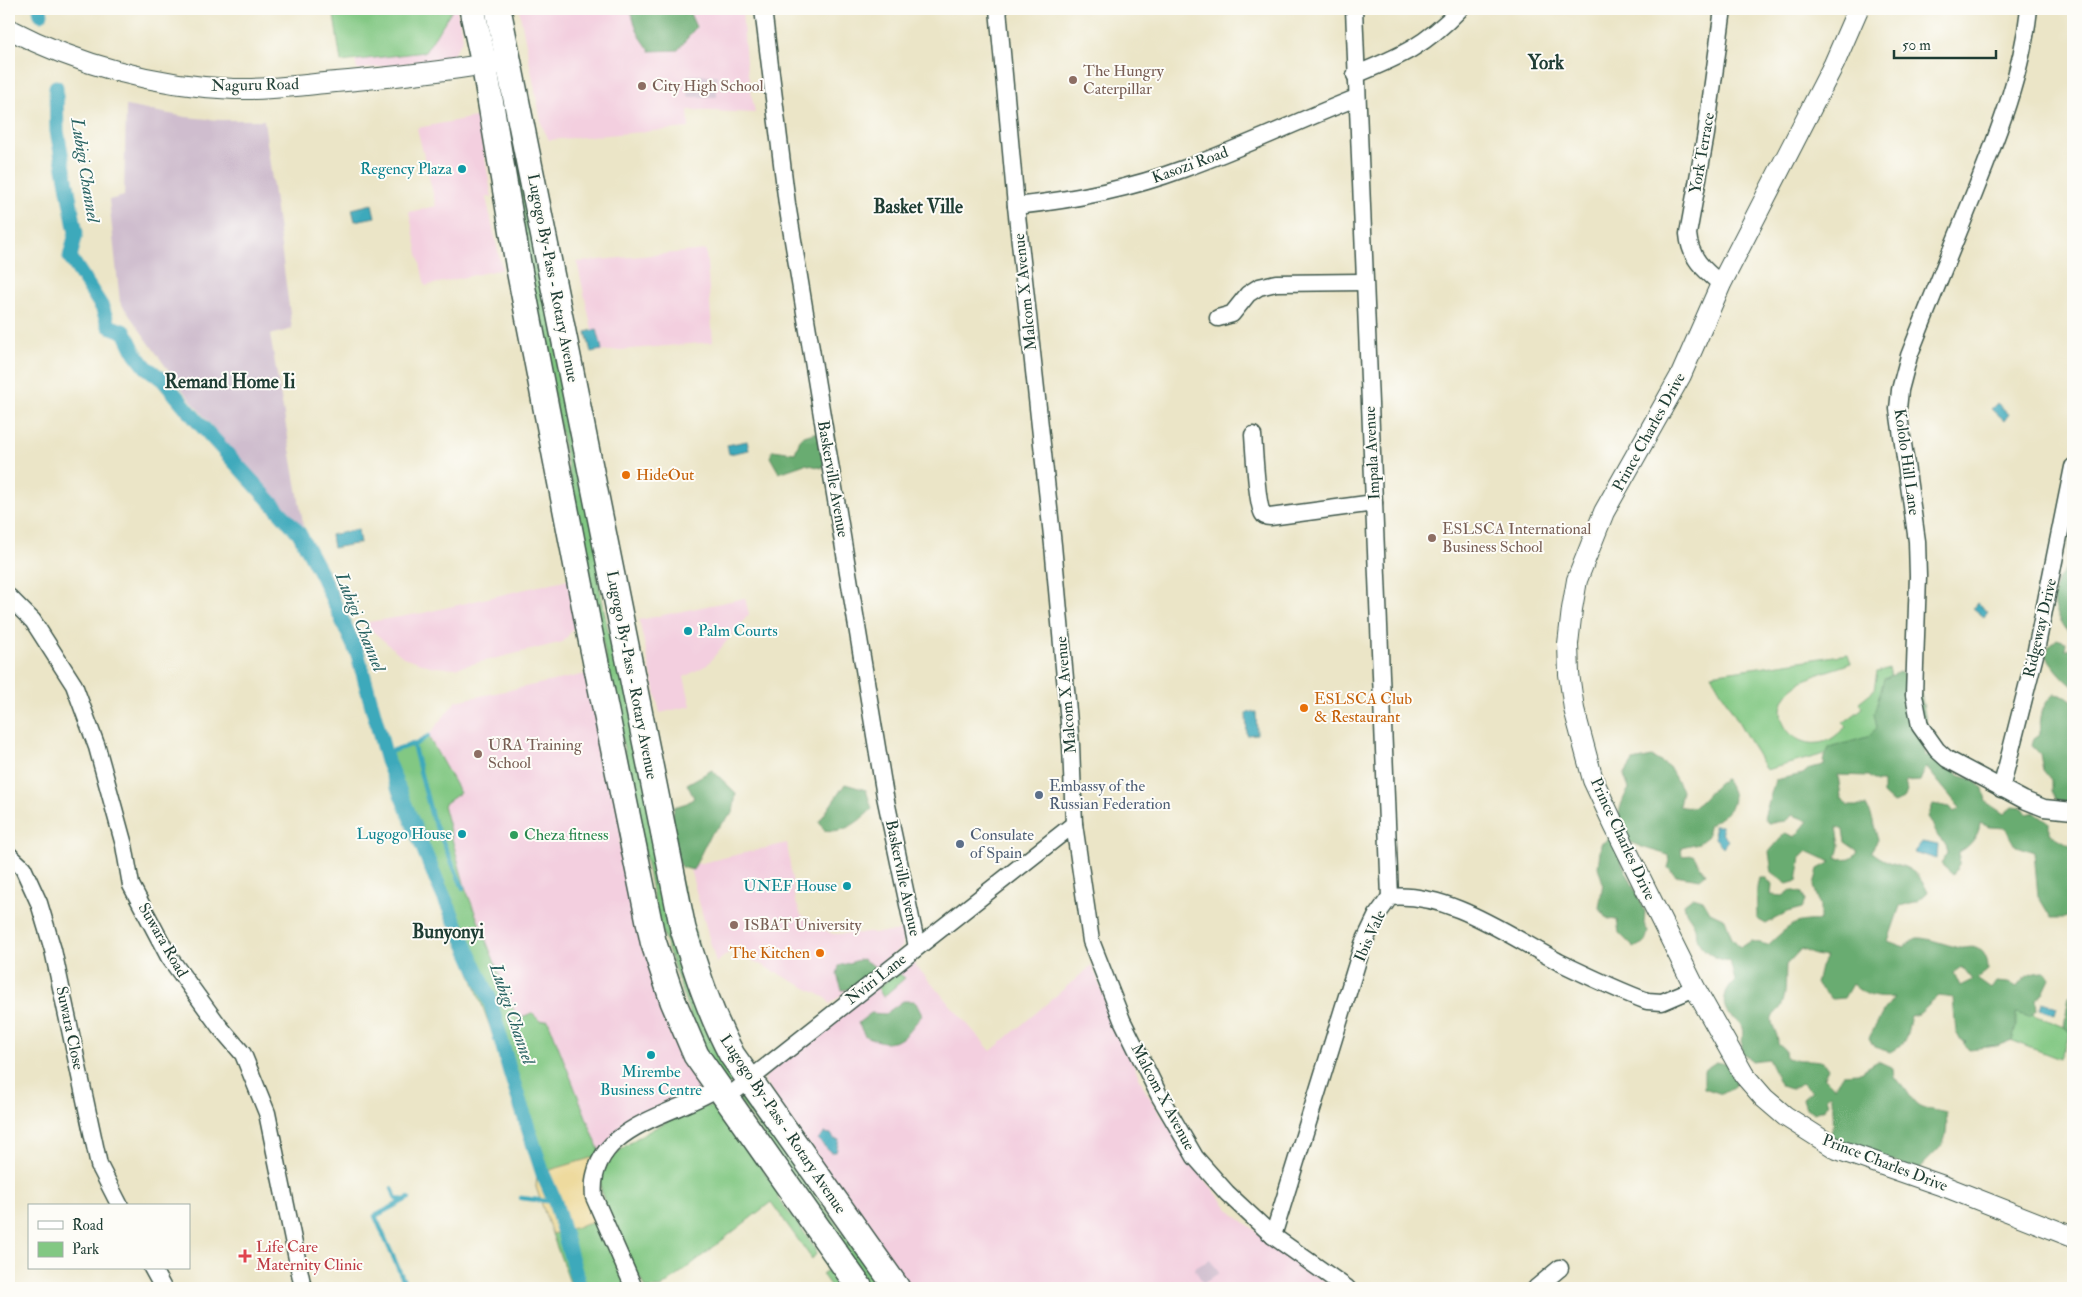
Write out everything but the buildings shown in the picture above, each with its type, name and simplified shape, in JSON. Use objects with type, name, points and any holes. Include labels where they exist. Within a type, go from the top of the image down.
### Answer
[{"type":"main road","name":"Lugogo By-Pass - Rotary Avenue","points":[[472,9],[484,64],[519,269],[590,634],[653,941],[673,1001],[696,1055],[860,1288]]},
{"type":"main road","name":"Lugogo By-Pass - Rotary Avenue","points":[[498,9],[510,60],[683,929],[703,993],[717,1027],[732,1055],[897,1288]]},
{"type":"street","name":"Baskerville Avenue","points":[[763,9],[787,204],[886,796],[917,947]]},
{"type":"street","name":"Malcom X Avenue","points":[[998,9],[1016,206],[1056,583],[1071,745],[1074,824],[1091,941],[1116,1004],[1139,1054],[1160,1097],[1195,1157],[1227,1193],[1273,1236],[1347,1288]]},
{"type":"street","name":"Impala Avenue","points":[[1354,9],[1363,282],[1390,896]]},
{"type":"street","points":[[1355,75],[1400,57],[1419,45],[1460,9]]},
{"type":"street","name":"York Terrace","points":[[1721,284],[1694,258],[1689,248],[1688,234],[1706,134],[1723,9]]},
{"type":"street","name":"Prince Charles Drive","points":[[1858,9],[1834,64],[1721,284],[1681,376],[1604,512],[1578,580],[1568,644],[1569,674],[1574,709],[1593,780],[1695,988],[1744,1075],[1764,1098],[1818,1138],[1837,1149],[1946,1187],[2073,1237]]},
{"type":"street","name":"Kololo Hill Lane","points":[[2029,9],[2027,33],[2000,129],[1909,356],[1900,390],[1898,409],[1917,541],[1918,576],[1913,677],[1914,695],[1920,726],[1937,750],[1947,759],[2001,789],[2044,808],[2073,811]]},
{"type":"street","name":"Naguru Road","points":[[9,29],[38,44],[103,68],[148,78],[234,89],[373,79],[510,60]]},
{"type":"street","name":"Kasozi Road","points":[[1016,206],[1057,201],[1122,188],[1183,169],[1356,98]]},
{"type":"street","points":[[1218,318],[1232,314],[1248,294],[1259,287],[1276,283],[1363,282]]},
{"type":"street","points":[[1253,435],[1259,496],[1262,513],[1265,516],[1270,517],[1374,503]]},
{"type":"street","name":"Ridgeway Drive","points":[[2001,789],[2036,655],[2073,467]]},
{"type":"street","name":"Suwara Road","points":[[9,597],[33,621],[74,685],[97,747],[124,846],[131,885],[168,957],[219,1026],[243,1054],[267,1112],[302,1288]]},
{"type":"street","name":"Nviri Lane","points":[[634,1288],[594,1196],[592,1183],[598,1161],[609,1145],[658,1116],[722,1094],[748,1079],[1074,824]]},
{"type":"street","name":"Suwara Close","points":[[9,855],[23,868],[39,903],[53,950],[99,1165],[119,1204]]},
{"type":"street","name":"Ibis Vale","points":[[1273,1236],[1364,944],[1377,915],[1390,896],[1409,895],[1466,912],[1560,962],[1647,1001],[1662,1002],[1695,988]]},
{"type":"street","points":[[1536,1288],[1560,1268]]},
{"type":"street","points":[[153,1270],[162,1288]]},
{"type":"shaded area","points":[[453,9],[457,9],[463,39],[451,58],[357,70],[355,60],[425,52]]},
{"type":"shaded area","name":"City High School","points":[[519,9],[742,9],[746,62],[755,113],[688,110],[689,128],[549,140],[542,126]]},
{"type":"shaded area","points":[[687,75],[717,75],[717,97],[688,97]]},
{"type":"shaded area","points":[[126,106],[186,117],[219,120],[264,120],[292,329],[270,335],[305,534],[254,478],[181,388],[120,302],[109,200],[124,196]]},
{"type":"shaded area","points":[[481,116],[480,130],[492,197],[486,197],[502,269],[425,286],[409,212],[436,206],[417,128]]},
{"type":"shaded area","points":[[706,250],[713,342],[597,352],[577,262]]},
{"type":"shaded area","points":[[573,578],[581,619],[563,642],[456,668],[433,667],[403,657],[363,623],[423,613]]},
{"type":"shaded area","points":[[745,598],[749,614],[707,665],[684,677],[691,706],[660,713],[639,620]]},
{"type":"shaded area","points":[[601,671],[630,837],[619,841],[658,959],[655,988],[691,1072],[701,1088],[601,1155],[540,1021],[532,1013],[517,1019],[465,887],[443,805],[460,793],[428,736],[456,701]]},
{"type":"shaded area","points":[[787,843],[795,900],[801,915],[814,925],[833,934],[896,932],[904,927],[905,935],[902,947],[830,1004],[826,998],[732,950],[716,963],[689,866]]},
{"type":"shaded area","points":[[911,960],[991,1051],[1092,965],[1145,1090],[1199,1172],[1233,1214],[1333,1288],[904,1288],[764,1081],[770,1068]]},
{"type":"shaded area","points":[[1210,1259],[1219,1273],[1203,1283],[1194,1268]]},
{"type":"green space","points":[[333,9],[453,9],[425,52],[341,62]]},
{"type":"green space","points":[[639,9],[688,9],[696,27],[678,50],[650,51],[639,35],[631,13]]},
{"type":"green space","points":[[500,67],[604,572],[597,574],[614,659],[621,658],[734,1078],[729,1086],[701,1048],[657,916],[490,74]]},
{"type":"green space","points":[[817,432],[826,459],[822,468],[805,464],[779,473],[770,457],[773,450],[795,453],[801,437]]},
{"type":"green space","points":[[2073,517],[2073,638],[2057,613],[2054,592],[2067,564]]},
{"type":"green space","points":[[2057,639],[2066,642],[2065,650],[2073,646],[2073,686],[2058,672],[2046,655],[2049,646]]},
{"type":"green space","points":[[1848,654],[1851,663],[1809,678],[1797,685],[1786,695],[1782,707],[1782,718],[1786,728],[1794,737],[1805,742],[1817,743],[1831,739],[1846,727],[1843,723],[1863,708],[1859,702],[1874,690],[1877,672],[1889,668],[1906,732],[1766,770],[1711,674]]},
{"type":"green space","points":[[1899,672],[1919,682],[1927,727],[1924,746],[1926,758],[1932,753],[1954,769],[1960,776],[1972,779],[1983,788],[1986,802],[2004,814],[2012,807],[2023,808],[2027,814],[2035,812],[2049,822],[2049,833],[2073,847],[2073,916],[2070,913],[2065,918],[2051,918],[2038,896],[2034,852],[2016,846],[2006,828],[1989,827],[1980,823],[1978,832],[1973,840],[1959,852],[1959,865],[1953,875],[1941,864],[1948,853],[1946,844],[1937,835],[1928,817],[1933,804],[1950,807],[1954,812],[1960,808],[1926,767],[1920,781],[1905,782],[1907,791],[1904,799],[1893,803],[1883,794],[1883,782],[1876,782],[1868,776],[1838,775],[1841,797],[1848,806],[1866,806],[1871,814],[1878,840],[1871,851],[1915,873],[1928,892],[1918,901],[1900,906],[1888,941],[1904,947],[1912,940],[1921,938],[1959,948],[1974,947],[1979,949],[1986,958],[1988,970],[1977,979],[1991,989],[1996,982],[2008,983],[2017,987],[2026,977],[2037,973],[2046,972],[2050,978],[2043,993],[2036,999],[2037,1010],[2029,1017],[2016,1013],[2016,1027],[2012,1040],[1997,1046],[1969,1049],[1963,1043],[1966,1042],[1961,1041],[1956,1032],[1953,998],[1939,996],[1919,1014],[1911,1016],[1904,1041],[1890,1052],[1874,1047],[1869,1038],[1883,1012],[1894,997],[1882,998],[1871,996],[1852,984],[1844,998],[1832,999],[1816,984],[1820,967],[1826,957],[1814,955],[1801,949],[1786,965],[1784,1000],[1773,1016],[1772,1023],[1778,1044],[1785,1050],[1786,1058],[1823,1062],[1828,1069],[1824,1077],[1834,1087],[1843,1074],[1858,1073],[1878,1061],[1893,1068],[1894,1078],[1918,1105],[1946,1113],[1947,1125],[1944,1141],[1941,1147],[1918,1171],[1831,1137],[1834,1108],[1830,1094],[1826,1097],[1828,1103],[1824,1110],[1814,1113],[1806,1108],[1803,1099],[1811,1092],[1802,1083],[1790,1089],[1781,1086],[1768,1059],[1752,1061],[1742,1052],[1743,1030],[1738,1021],[1728,1013],[1724,1005],[1725,996],[1735,981],[1730,961],[1714,957],[1701,947],[1696,937],[1695,926],[1684,904],[1693,897],[1703,900],[1710,912],[1725,919],[1732,938],[1740,947],[1752,941],[1768,945],[1786,929],[1797,923],[1820,921],[1820,906],[1814,886],[1818,869],[1831,862],[1807,851],[1801,857],[1797,881],[1787,884],[1772,873],[1769,852],[1785,833],[1795,837],[1808,821],[1793,815],[1785,821],[1768,823],[1764,818],[1775,780],[1803,774],[1810,768],[1825,765],[1823,761],[1829,748],[1867,737],[1877,728],[1874,714],[1884,679]],"holes":[[[1837,827],[1843,830],[1845,842],[1858,851],[1852,858],[1837,859],[1840,846]],[[1962,967],[1972,980],[1960,986],[1954,973]]]},
{"type":"green space","points":[[2054,694],[2066,696],[2073,701],[2073,793],[2067,802],[2057,800],[2052,791],[2052,781],[2043,770],[2040,754],[2032,746],[2034,738],[2040,734],[2041,717],[2044,707]]},
{"type":"green space","points":[[428,736],[460,793],[443,805],[465,887],[517,1019],[532,1013],[540,1021],[548,1020],[601,1155],[537,1174],[507,1074],[459,941],[386,753],[413,746]]},
{"type":"green space","points":[[1652,757],[1669,767],[1682,790],[1679,806],[1694,806],[1725,779],[1730,787],[1733,801],[1731,807],[1722,817],[1708,826],[1708,836],[1699,843],[1681,847],[1682,856],[1693,855],[1706,874],[1700,879],[1675,875],[1668,868],[1670,860],[1668,855],[1630,842],[1620,831],[1620,809],[1629,789],[1624,775],[1633,761]]},
{"type":"green space","points":[[712,770],[736,793],[733,813],[710,835],[693,870],[681,867],[669,838],[674,807],[687,803],[694,798],[687,784]]},
{"type":"green space","points":[[845,784],[866,790],[872,809],[845,829],[824,830],[819,822]]},
{"type":"green space","points":[[1610,838],[1645,911],[1644,924],[1648,932],[1645,942],[1634,948],[1619,933],[1617,920],[1608,919],[1599,908],[1603,883],[1598,867],[1601,844]]},
{"type":"green space","points":[[1759,878],[1766,878],[1772,885],[1771,895],[1783,896],[1791,890],[1802,893],[1805,901],[1802,908],[1787,912],[1766,924],[1757,919]]},
{"type":"green space","points":[[862,959],[874,966],[873,974],[853,989],[842,990],[837,975],[839,966]]},
{"type":"green space","points":[[897,972],[905,978],[883,997],[878,988]]},
{"type":"green space","points":[[2073,993],[2073,1034],[2064,1027],[2069,996]]},
{"type":"green space","points":[[903,1001],[915,1001],[922,1015],[904,1036],[892,1042],[885,1042],[865,1036],[858,1023],[871,1013],[885,1014]]},
{"type":"green space","points":[[2007,1004],[2072,1030],[2060,1059],[1995,1034]]},
{"type":"green space","points":[[1716,1062],[1726,1064],[1737,1081],[1733,1088],[1722,1094],[1704,1088],[1704,1070]]},
{"type":"green space","points":[[745,1095],[784,1153],[884,1288],[869,1288],[739,1100],[741,1096]]},
{"type":"green space","points":[[717,1105],[780,1194],[777,1197],[816,1248],[816,1254],[812,1259],[771,1202],[661,1288],[645,1288],[608,1213],[600,1183],[602,1173],[615,1155],[640,1137],[680,1115]]},
{"type":"green space","points":[[598,1221],[628,1288],[572,1288],[552,1234]]},
{"type":"green space","points":[[826,1271],[831,1271],[843,1288],[832,1288],[822,1274]]},
{"type":"sand","points":[[601,1155],[598,1221],[552,1234],[536,1187],[537,1174]]},
{"type":"water","points":[[372,204],[375,217],[355,221],[352,209]]},
{"type":"water","points":[[597,329],[602,350],[591,352],[586,332]]},
{"type":"water","points":[[1997,403],[2009,414],[2004,421],[1991,409]]},
{"type":"water","points":[[747,441],[749,450],[729,454],[727,445]]},
{"type":"water","points":[[358,529],[360,543],[333,548],[331,535]]},
{"type":"water","points":[[1977,603],[1988,612],[1984,617],[1973,608]]},
{"type":"water","points":[[1256,712],[1257,734],[1247,735],[1246,713]]},
{"type":"water","points":[[1714,826],[1721,826],[1723,835],[1728,840],[1723,847],[1715,838]]},
{"type":"water","points":[[1922,842],[1938,845],[1937,859],[1914,852]]},
{"type":"water","points":[[2042,1002],[2057,1007],[2055,1014],[2040,1009]]},
{"type":"water","points":[[825,1133],[831,1134],[834,1139],[839,1140],[836,1152],[830,1152],[818,1140]]},
{"type":"waterway","name":"Lubigi Channel","points":[[40,9],[41,14]]},
{"type":"waterway","name":"Lubigi Channel","points":[[56,87],[57,131],[76,233],[70,257],[102,307],[109,326],[125,332],[135,353],[146,367],[163,380],[198,422],[299,533],[321,574],[358,655],[387,761],[435,877],[489,997],[510,1072],[543,1174],[555,1202],[580,1288]]},
{"type":"waterway","points":[[413,746],[428,736]]},
{"type":"waterway","points":[[387,761],[386,753],[413,744],[432,817],[463,888]]},
{"type":"waterway","points":[[392,1188],[396,1199],[405,1200]]},
{"type":"waterway","points":[[407,1288],[375,1216],[409,1198]]},
{"type":"waterway","points":[[521,1198],[555,1202]]},
{"type":"place","name":"The Hungry Caterpillar","points":[[1073,80]]},
{"type":"place","name":"City High School","points":[[642,86]]},
{"type":"place","name":"Regency Plaza","points":[[462,169]]},
{"type":"place","name":"HideOut","points":[[626,475]]},
{"type":"place","name":"ESLSCA International Business School","points":[[1432,538]]},
{"type":"place","name":"Palm Courts","points":[[688,631]]},
{"type":"place","name":"ESLSCA Club & Restaurant","points":[[1304,708]]},
{"type":"place","name":"URA Training School","points":[[478,754]]},
{"type":"place","name":"Embassy of the Russian Federation","points":[[1039,795]]},
{"type":"place","name":"Lugogo House","points":[[462,834]]},
{"type":"place","name":"Cheza fitness","points":[[514,835]]},
{"type":"place","name":"Consulate of Spain","points":[[960,844]]},
{"type":"place","name":"UNEF House","points":[[847,886]]},
{"type":"place","name":"ISBAT University","points":[[734,925]]},
{"type":"place","name":"The Kitchen","points":[[820,953]]},
{"type":"place","name":"Mirembe Business Centre","points":[[651,1055]]},
{"type":"place","name":"Life Care Maternity Clinic","points":[[245,1256]]},
{"type":"district","name":"York","points":[[1546,63]]},
{"type":"district","name":"Basket Ville","points":[[918,207]]},
{"type":"district","name":"Remand Home Ii","points":[[230,382]]},
{"type":"district","name":"Bunyonyi","points":[[448,932]]}]
